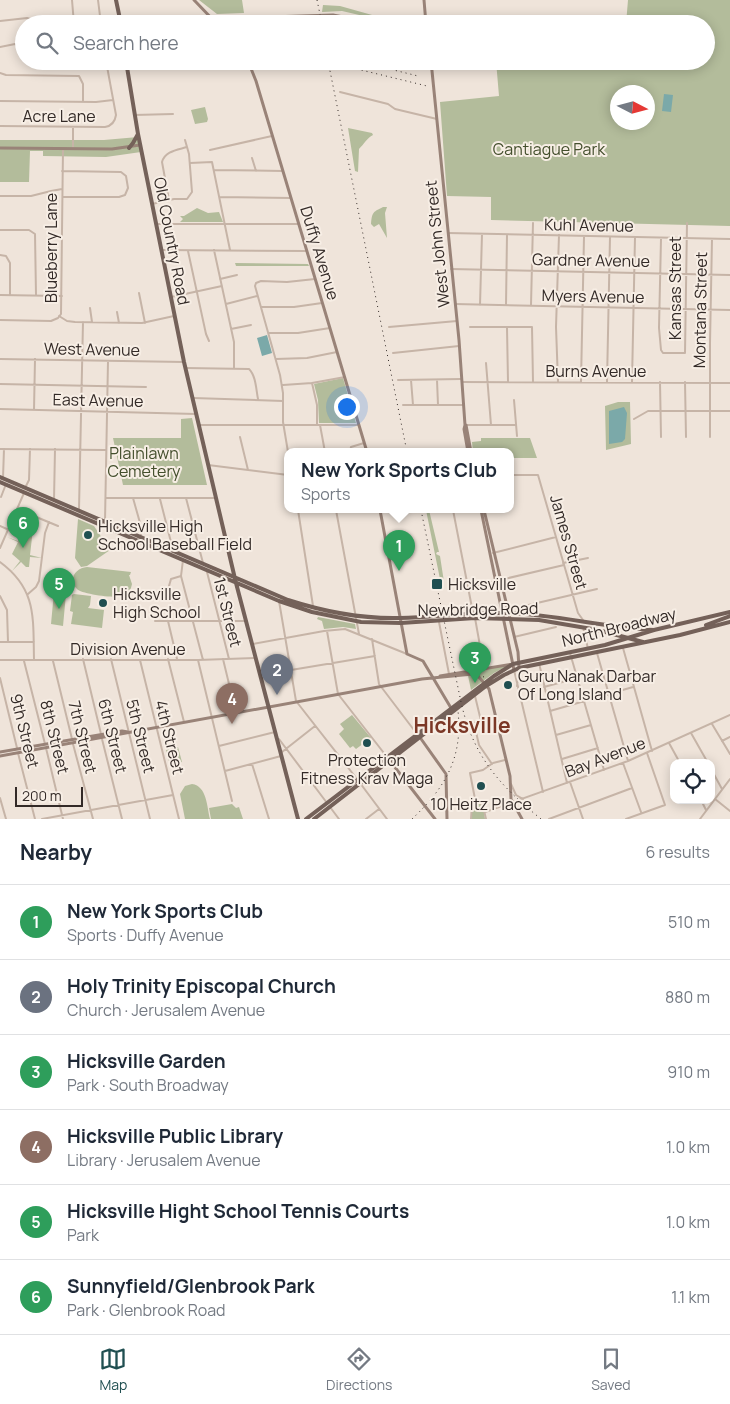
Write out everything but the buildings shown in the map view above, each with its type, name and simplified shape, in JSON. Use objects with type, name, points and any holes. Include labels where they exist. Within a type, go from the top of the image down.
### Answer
[{"type":"main road","points":[[118,0],[120,15]]},
{"type":"main road","points":[[194,0],[208,15]]},
{"type":"main road","points":[[424,0],[425,15]]},
{"type":"main road","name":"Old Country Road","points":[[127,70],[140,148],[185,368],[234,576],[298,819]]},
{"type":"main road","name":"Duffy Avenue","points":[[252,70],[366,448]]},
{"type":"main road","name":"West John Street","points":[[432,70],[457,321],[465,425],[469,448]]},
{"type":"main road","points":[[129,148],[138,134]]},
{"type":"main road","points":[[0,148],[140,148]]},
{"type":"main road","points":[[1,479],[6,484],[54,500],[105,524]]},
{"type":"main road","points":[[1,479],[140,539],[206,570],[282,601],[312,610],[356,616],[401,620],[438,618]]},
{"type":"main road","points":[[381,513],[407,654],[422,660],[452,708]]},
{"type":"main road","points":[[483,513],[498,580],[514,670]]},
{"type":"main road","points":[[484,513],[492,553]]},
{"type":"main road","points":[[484,521],[488,528]]},
{"type":"main road","points":[[140,539],[173,550],[234,576],[282,601],[292,602],[312,610]]},
{"type":"main road","points":[[498,580],[510,619],[519,666]]},
{"type":"main road","name":"Newbridge Road","points":[[312,610],[357,621],[426,621],[472,613],[508,613],[584,621],[622,628],[654,630]]},
{"type":"main road","points":[[452,620],[472,613]]},
{"type":"main road","points":[[706,625],[730,614]]},
{"type":"main road","name":"North Broadway","points":[[485,685],[501,671],[514,664],[519,666],[539,663],[596,649],[654,630],[730,614]]},
{"type":"main road","name":"Newbridge Road","points":[[438,618],[452,620],[475,618],[539,620],[583,627],[643,642]]},
{"type":"main road","name":"North Broadway","points":[[485,685],[519,666],[571,655],[588,649],[622,646],[680,635],[730,622]]},
{"type":"main road","points":[[0,754],[73,742],[122,731],[128,732],[448,674],[514,664]]},
{"type":"main road","points":[[432,677],[473,674],[489,689],[510,780],[509,792],[512,803],[522,819]]},
{"type":"main road","points":[[306,819],[328,805],[475,696],[485,685]]},
{"type":"main road","points":[[419,736],[452,708],[485,685]]},
{"type":"main road","points":[[419,736],[446,774],[447,819]]},
{"type":"main road","points":[[388,759],[435,819]]},
{"type":"main road","points":[[314,819],[328,805]]},
{"type":"street","points":[[72,0],[73,15]]},
{"type":"street","points":[[98,0],[99,15]]},
{"type":"street","points":[[0,21],[15,19]]},
{"type":"street","points":[[0,46],[15,44]]},
{"type":"street","name":"Acre Lane","points":[[0,126],[105,127],[111,125],[116,115],[108,70]]},
{"type":"street","points":[[0,73],[6,75],[78,76],[83,84],[83,102]]},
{"type":"street","points":[[340,92],[388,104],[395,109],[437,119]]},
{"type":"street","points":[[0,101],[83,102],[113,100]]},
{"type":"street","points":[[134,114],[173,114]]},
{"type":"street","points":[[73,127],[73,149]]},
{"type":"street","points":[[210,150],[272,136]]},
{"type":"street","points":[[152,204],[169,200],[187,199],[191,195],[190,163],[185,140]]},
{"type":"street","points":[[169,200],[162,162],[163,158],[167,153],[187,148]]},
{"type":"street","name":"Blueberry Lane","points":[[0,320],[51,321],[59,316],[61,311],[63,149]]},
{"type":"street","points":[[252,158],[256,171]]},
{"type":"street","points":[[190,163],[212,162],[230,250]]},
{"type":"street","points":[[214,170],[283,171]]},
{"type":"street","points":[[62,171],[120,172],[126,176],[128,188],[124,195],[119,197],[62,197]]},
{"type":"street","points":[[0,196],[31,196],[62,189]]},
{"type":"street","points":[[219,197],[291,198]]},
{"type":"street","points":[[531,305],[533,222]]},
{"type":"street","name":"Kansas Street","points":[[659,308],[660,348],[663,353],[685,353],[687,223]]},
{"type":"street","points":[[156,224],[299,224]]},
{"type":"street","points":[[0,230],[29,230],[36,234],[36,295]]},
{"type":"street","name":"Kuhl Avenue","points":[[448,233],[730,239]]},
{"type":"street","points":[[480,305],[482,233]]},
{"type":"street","points":[[506,305],[508,234]]},
{"type":"street","points":[[558,382],[557,306],[559,235]]},
{"type":"street","points":[[581,382],[584,236]]},
{"type":"street","points":[[607,382],[610,236]]},
{"type":"street","points":[[632,382],[635,237]]},
{"type":"street","points":[[659,308],[661,237]]},
{"type":"street","name":"Montana Street","points":[[710,437],[712,238]]},
{"type":"street","points":[[161,250],[307,251]]},
{"type":"street","points":[[188,250],[209,341]]},
{"type":"street","points":[[214,250],[231,329],[234,347],[234,368]]},
{"type":"street","points":[[0,255],[6,256],[10,263],[10,295]]},
{"type":"street","name":"Gardner Avenue","points":[[451,269],[730,275]]},
{"type":"street","points":[[220,278],[237,275]]},
{"type":"street","points":[[287,448],[283,425],[282,385],[255,286],[260,281],[287,282],[315,279]]},
{"type":"street","points":[[171,297],[222,286]]},
{"type":"street","points":[[139,293],[145,323]]},
{"type":"street","points":[[0,295],[62,296]]},
{"type":"street","points":[[226,304],[257,296]]},
{"type":"street","points":[[260,307],[294,307],[322,303]]},
{"type":"street","name":"Myers Avenue","points":[[455,304],[730,310]]},
{"type":"street","points":[[90,308],[92,322]]},
{"type":"street","points":[[117,312],[119,323]]},
{"type":"street","points":[[59,316],[70,321],[145,323],[174,316]]},
{"type":"street","points":[[389,327],[457,321]]},
{"type":"street","points":[[80,511],[83,322]]},
{"type":"street","points":[[231,329],[251,325]]},
{"type":"street","points":[[470,328],[532,327],[533,382]]},
{"type":"street","points":[[268,333],[298,333],[330,328]]},
{"type":"street","points":[[507,328],[508,382]]},
{"type":"street","points":[[393,353],[459,346]]},
{"type":"street","points":[[276,359],[307,358],[337,352]]},
{"type":"street","name":"West Avenue","points":[[0,359],[184,362]]},
{"type":"street","points":[[34,410],[35,359]]},
{"type":"street","points":[[105,524],[108,361]]},
{"type":"street","points":[[486,363],[491,425]]},
{"type":"street","points":[[185,368],[246,368],[252,372],[258,398]]},
{"type":"street","points":[[282,385],[312,383],[344,377]]},
{"type":"street","name":"Burns Avenue","points":[[398,380],[730,382]]},
{"type":"street","points":[[411,380],[413,405]]},
{"type":"street","points":[[437,380],[438,405]]},
{"type":"street","points":[[660,382],[661,437]]},
{"type":"street","points":[[685,382],[686,437]]},
{"type":"street","points":[[312,383],[316,397],[318,425],[324,448]]},
{"type":"street","points":[[0,384],[146,387]]},
{"type":"street","points":[[193,398],[258,398],[283,401]]},
{"type":"street","points":[[514,400],[517,436]]},
{"type":"street","points":[[403,405],[464,405]]},
{"type":"street","name":"East Avenue","points":[[0,410],[196,414]]},
{"type":"street","points":[[634,419],[648,411],[730,411]]},
{"type":"street","points":[[199,425],[359,425]]},
{"type":"street","points":[[465,425],[516,425]]},
{"type":"street","points":[[240,437],[248,470]]},
{"type":"street","points":[[351,448],[364,443]]},
{"type":"street","points":[[0,449],[106,450]]},
{"type":"street","points":[[1,479],[4,449]]},
{"type":"street","points":[[0,548],[29,480],[30,449]]},
{"type":"street","points":[[54,500],[55,450]]},
{"type":"street","points":[[208,465],[284,474]]},
{"type":"street","name":"James Street","points":[[514,475],[538,475],[578,613],[584,621]]},
{"type":"street","points":[[0,497],[6,484]]},
{"type":"street","points":[[106,498],[216,498]]},
{"type":"street","points":[[134,498],[142,530],[140,539]]},
{"type":"street","points":[[160,498],[173,550]]},
{"type":"street","points":[[186,498],[203,563]]},
{"type":"street","points":[[17,509],[58,526]]},
{"type":"street","points":[[299,513],[314,602],[312,610]]},
{"type":"street","points":[[337,513],[359,634]]},
{"type":"street","points":[[453,513],[472,613]]},
{"type":"street","points":[[28,594],[36,587],[39,581],[45,533],[49,522]]},
{"type":"street","points":[[0,526],[9,530]]},
{"type":"street","points":[[492,553],[556,537]]},
{"type":"street","points":[[468,588],[588,558]]},
{"type":"street","points":[[183,560],[181,576],[203,660]]},
{"type":"street","points":[[0,562],[16,575],[28,594],[33,613],[34,660]]},
{"type":"street","name":"1st Street","points":[[206,570],[229,659]]},
{"type":"street","points":[[170,594],[169,586],[171,579],[181,576]]},
{"type":"street","points":[[520,608],[597,589]]},
{"type":"street","points":[[0,596],[7,610],[8,642]]},
{"type":"street","points":[[282,601],[285,638],[296,701],[387,819]]},
{"type":"street","name":"James Street","points":[[574,620],[578,613]]},
{"type":"street","points":[[438,618],[448,674]]},
{"type":"street","points":[[475,618],[484,668]]},
{"type":"street","points":[[155,621],[246,621]]},
{"type":"street","points":[[168,621],[177,659]]},
{"type":"street","points":[[573,626],[584,621]]},
{"type":"street","points":[[514,637],[556,627]]},
{"type":"street","points":[[583,627],[588,649]]},
{"type":"street","points":[[252,644],[345,629],[407,654]]},
{"type":"street","points":[[327,631],[338,694],[388,759]]},
{"type":"street","points":[[372,640],[379,684],[419,736]]},
{"type":"street","points":[[0,642],[34,642]]},
{"type":"street","points":[[622,646],[652,751]]},
{"type":"street","points":[[596,649],[628,761]]},
{"type":"street","points":[[571,655],[604,770]]},
{"type":"street","points":[[260,675],[375,656]]},
{"type":"street","name":"Division Avenue","points":[[0,660],[203,660],[256,658]]},
{"type":"street","name":"6th Street","points":[[83,659],[122,819]]},
{"type":"street","name":"5th Street","points":[[112,659],[150,819]]},
{"type":"street","points":[[168,659],[184,722]]},
{"type":"street","name":"1st Street","points":[[223,659],[236,712]]},
{"type":"street","name":"8th Street","points":[[24,660],[63,819]]},
{"type":"street","name":"7th Street","points":[[53,660],[92,819]]},
{"type":"street","name":"4th Street","points":[[140,660],[179,819]]},
{"type":"street","points":[[198,660],[232,801]]},
{"type":"street","points":[[539,663],[562,759],[583,819]]},
{"type":"street","points":[[517,686],[519,666]]},
{"type":"street","points":[[514,670],[543,792]]},
{"type":"street","name":"9th Street","points":[[0,678],[35,819]]},
{"type":"street","points":[[544,687],[578,678]]},
{"type":"street","points":[[550,711],[633,687]]},
{"type":"street","points":[[475,696],[481,722],[474,723],[476,733],[479,745],[492,764]]},
{"type":"street","name":"Bay Avenue","points":[[485,812],[623,763],[730,715]]},
{"type":"street","points":[[712,724],[730,754]]},
{"type":"street","points":[[556,735],[591,725]]},
{"type":"street","points":[[225,771],[280,755],[285,749],[316,726]]},
{"type":"street","points":[[219,746],[275,732],[285,749],[339,819]]},
{"type":"street","points":[[691,733],[706,759]]},
{"type":"street","points":[[722,741],[730,737]]},
{"type":"street","points":[[669,743],[678,759]]},
{"type":"street","points":[[562,759],[598,748]]},
{"type":"street","points":[[626,819],[665,805],[647,753]]},
{"type":"street","points":[[471,819],[471,807],[475,799],[470,773],[484,770],[492,764],[505,760]]},
{"type":"street","points":[[623,763],[642,814]]},
{"type":"street","points":[[252,764],[269,819]]},
{"type":"street","points":[[715,776],[722,789]]},
{"type":"street","points":[[730,779],[715,799],[730,810]]},
{"type":"street","points":[[510,780],[516,795],[523,799]]},
{"type":"street","points":[[549,819],[632,788]]},
{"type":"street","points":[[42,819],[173,794]]},
{"type":"street","points":[[0,798],[6,819]]},
{"type":"street","points":[[475,799],[480,802],[486,819]]},
{"type":"street","points":[[703,804],[706,810]]},
{"type":"street","points":[[700,819],[711,804]]},
{"type":"street","points":[[366,819],[379,809]]},
{"type":"green space","points":[[199,0],[242,0],[244,13],[217,14]]},
{"type":"green space","name":"Cantiague Park","points":[[628,0],[730,0],[730,226],[491,220],[491,197],[447,196],[440,102],[499,96],[497,70],[715,70],[715,15],[627,15]]},
{"type":"green space","points":[[323,5],[340,6],[372,15],[359,15],[342,11],[322,12]]},
{"type":"green space","points":[[205,107],[207,122],[195,124],[191,110]]},
{"type":"green space","points":[[348,128],[372,133],[373,135],[359,149],[358,172],[355,171]]},
{"type":"green space","points":[[138,137],[141,152],[106,157],[43,156],[43,151],[30,151],[29,182],[0,182],[0,140],[104,140]]},
{"type":"green space","points":[[383,207],[387,207],[385,213],[387,238],[379,224],[374,227],[371,224],[374,213]]},
{"type":"green space","points":[[197,208],[208,213],[219,212],[223,222],[180,222],[183,219],[180,216],[184,216]]},
{"type":"green space","points":[[235,263],[308,264],[309,266],[236,266]]},
{"type":"green space","points":[[343,378],[356,423],[319,423],[318,400],[314,384]]},
{"type":"green space","points":[[618,402],[630,402],[631,444],[606,450],[605,406]]},
{"type":"green space","name":"Plainlawn Cemetery","points":[[192,418],[207,485],[123,485],[113,438],[181,438],[181,419]]},
{"type":"green space","points":[[481,438],[530,438],[537,458],[514,458],[514,448],[473,448],[472,442],[481,441]]},
{"type":"green space","points":[[427,513],[430,513],[439,552],[436,554],[440,556],[444,582],[441,584]]},
{"type":"green space","name":"Hicksville High School Baseball Field","points":[[78,519],[94,526],[110,550],[87,566],[81,567],[75,558]]},
{"type":"green space","points":[[25,526],[33,529],[30,555],[42,558],[30,557],[29,567],[26,567],[21,562],[12,571],[20,561],[12,554],[18,542],[7,537],[18,541]]},
{"type":"green space","points":[[87,567],[131,572],[129,575],[132,584],[130,589],[127,594],[119,597],[99,596],[80,591],[74,585],[73,578],[79,569]]},
{"type":"green space","points":[[54,592],[66,594],[63,626],[51,624]]},
{"type":"green space","points":[[72,595],[91,596],[88,608],[104,610],[102,628],[71,624],[73,612],[70,611]]},
{"type":"green space","points":[[318,617],[355,624],[356,629],[343,627],[324,629],[322,621],[317,619]]},
{"type":"green space","points":[[509,665],[494,673],[471,690],[467,671]]},
{"type":"green space","points":[[352,715],[371,738],[356,749],[353,746],[350,748],[339,734],[344,729],[340,724]]},
{"type":"green space","points":[[178,747],[182,762],[170,765],[166,750]]},
{"type":"green space","points":[[192,784],[201,789],[207,803],[210,819],[185,819],[180,794],[185,786]]},
{"type":"green space","points":[[475,799],[483,806],[485,819],[472,819],[472,804]]},
{"type":"green space","points":[[232,804],[236,808],[239,807],[243,819],[211,819],[209,808]]},
{"type":"water","points":[[664,94],[673,95],[671,112],[662,111]]},
{"type":"water","points":[[267,335],[272,353],[262,356],[257,338]]},
{"type":"water","points":[[624,407],[627,413],[625,439],[622,442],[609,444],[609,411]]},
{"type":"railway","points":[[317,0],[320,15]]},
{"type":"railway","points":[[330,70],[406,448]]},
{"type":"railway","points":[[361,70],[427,86]]},
{"type":"railway","points":[[394,70],[418,76]]},
{"type":"railway","points":[[422,513],[466,721],[481,754],[490,768],[512,794],[541,819]]},
{"type":"railway","points":[[412,819],[434,796],[449,771],[458,743],[458,711]]},
{"type":"place","name":"Hicksville High School Baseball Field","points":[[88,535]]},
{"type":"place","name":"Sunnyfield/Glenbrook Park","points":[[23,548]]},
{"type":"place","name":"New York Sports Club","points":[[399,571]]},
{"type":"place","name":"Hicksville","points":[[437,584]]},
{"type":"place","name":"Hicksville High School","points":[[103,603]]},
{"type":"place","name":"Hicksville Hight School Tennis Courts","points":[[59,609]]},
{"type":"place","name":"Hicksville Garden","points":[[475,683]]},
{"type":"place","name":"Guru Nanak Darbar Of Long Island","points":[[508,685]]},
{"type":"place","name":"Holy Trinity Episcopal Church","points":[[277,695]]},
{"type":"place","name":"Hicksville Public Library","points":[[232,724]]},
{"type":"place","name":"Protection Fitness Krav Maga","points":[[367,743]]},
{"type":"place","name":"10 Heitz Place","points":[[481,786]]},
{"type":"district","name":"Hicksville","points":[[462,726]]}]
